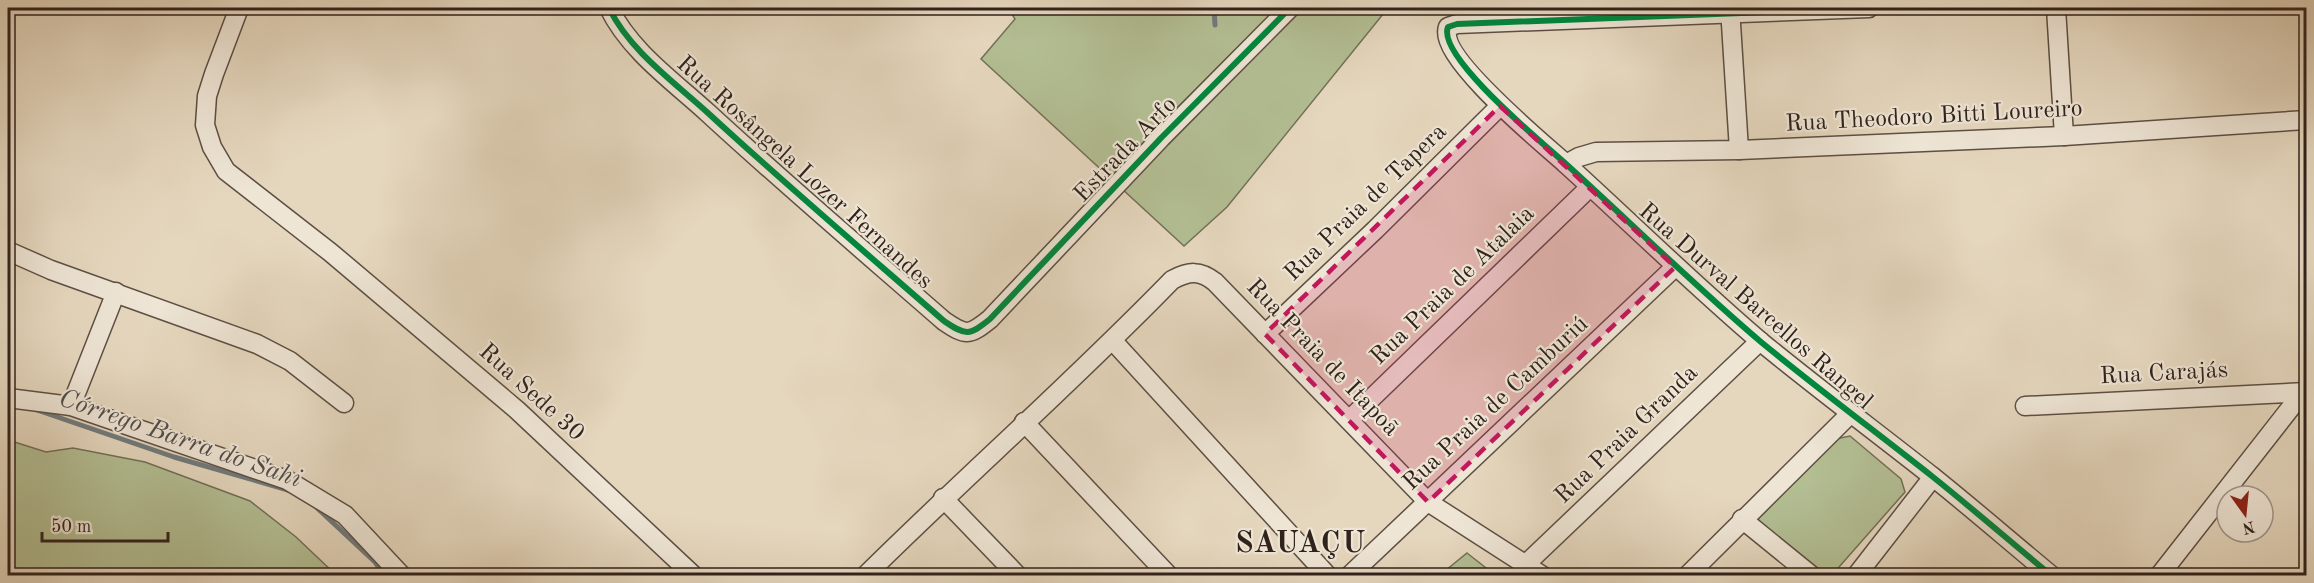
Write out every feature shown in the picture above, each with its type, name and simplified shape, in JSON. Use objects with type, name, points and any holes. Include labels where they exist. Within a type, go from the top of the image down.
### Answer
[{"type":"street","name":"Rua Sede 30","points":[[239,8],[207,96],[206,124],[212,147],[226,171],[330,252],[517,410],[694,576]]},
{"type":"street","name":"Rua Rosângela Lozer Fernandes","points":[[609,8],[624,33],[646,57],[750,152],[944,321],[958,331],[968,333],[974,332],[990,319]]},
{"type":"street","name":"Estrada Arfo","points":[[990,319],[1161,138],[1290,8]]},
{"type":"street","points":[[1739,150],[1730,11],[1869,8]]},
{"type":"street","points":[[2056,8],[2064,136]]},
{"type":"street","name":"Rua Durval Barcellos Rangel","points":[[1730,11],[1457,24],[1448,27],[1446,32],[1452,49],[1500,106],[1566,164],[1675,267],[1760,341],[1933,477],[2052,576]]},
{"type":"street","name":"Rua Praia de Tapera","points":[[1265,334],[1375,230],[1500,106]]},
{"type":"street","name":"Rua Theodoro Bitti Loureiro","points":[[1566,164],[1579,157],[1596,153],[1739,150],[2064,136],[2307,120]]},
{"type":"street","name":"Rua Praia de Atalaia","points":[[1349,420],[1590,187]]},
{"type":"street","points":[[8,251],[51,270],[257,344],[290,361],[344,403]]},
{"type":"street","name":"Rua Praia de Camburiú","points":[[1349,576],[1675,267]]},
{"type":"street","name":"Rua Praia de Itapoã","points":[[1113,341],[1172,280],[1190,273],[1205,274],[1428,502],[1543,576]]},
{"type":"street","points":[[71,406],[116,292]]},
{"type":"street","points":[[865,576],[943,498],[1113,341],[1328,576]]},
{"type":"street","name":"Rua Praia Granda","points":[[1527,564],[1760,341]]},
{"type":"street","points":[[2159,576],[2305,392]]},
{"type":"street","name":"Rua Carajás","points":[[2025,406],[2305,392]]},
{"type":"street","points":[[8,398],[71,406],[288,480],[345,515],[402,576]]},
{"type":"street","points":[[1687,576],[1850,414]]},
{"type":"street","points":[[1024,422],[1169,576]]},
{"type":"street","points":[[1856,576],[1933,477]]},
{"type":"street","points":[[943,498],[1018,576]]},
{"type":"street","points":[[1742,519],[1812,576]]},
{"type":"highlighted area","points":[[1500,106],[1675,267],[1428,502],[1265,334]]},
{"type":"green space","points":[[1008,8],[1388,8],[1227,207],[1184,246],[981,59],[1015,19]]},
{"type":"green space","points":[[1850,436],[1901,479],[1905,492],[1832,575],[1817,575],[1753,522],[1835,439]]},
{"type":"green space","points":[[8,440],[46,452],[73,448],[145,462],[250,501],[296,537],[336,575],[8,575]]},
{"type":"green space","points":[[1467,553],[1495,575],[1440,575]]},
{"type":"waterway","points":[[1214,8],[1215,25]]},
{"type":"waterway","name":"Córrego Barra do Sahi","points":[[37,410],[174,457],[288,490]]},
{"type":"waterway","name":"Córrego Barra do Sahi","points":[[314,505],[375,562],[385,576]]},
{"type":"cycle path","points":[[609,8],[628,38],[667,77],[944,321],[967,332],[977,329],[990,319],[1161,138],[1290,8]]},
{"type":"cycle path","points":[[1869,8],[1457,24],[1448,27],[1449,40],[1458,58],[1494,99],[1687,276],[1761,342],[1948,489],[2052,576]]},
{"type":"district","name":"SAUAÇU","points":[[1301,544]]}]
